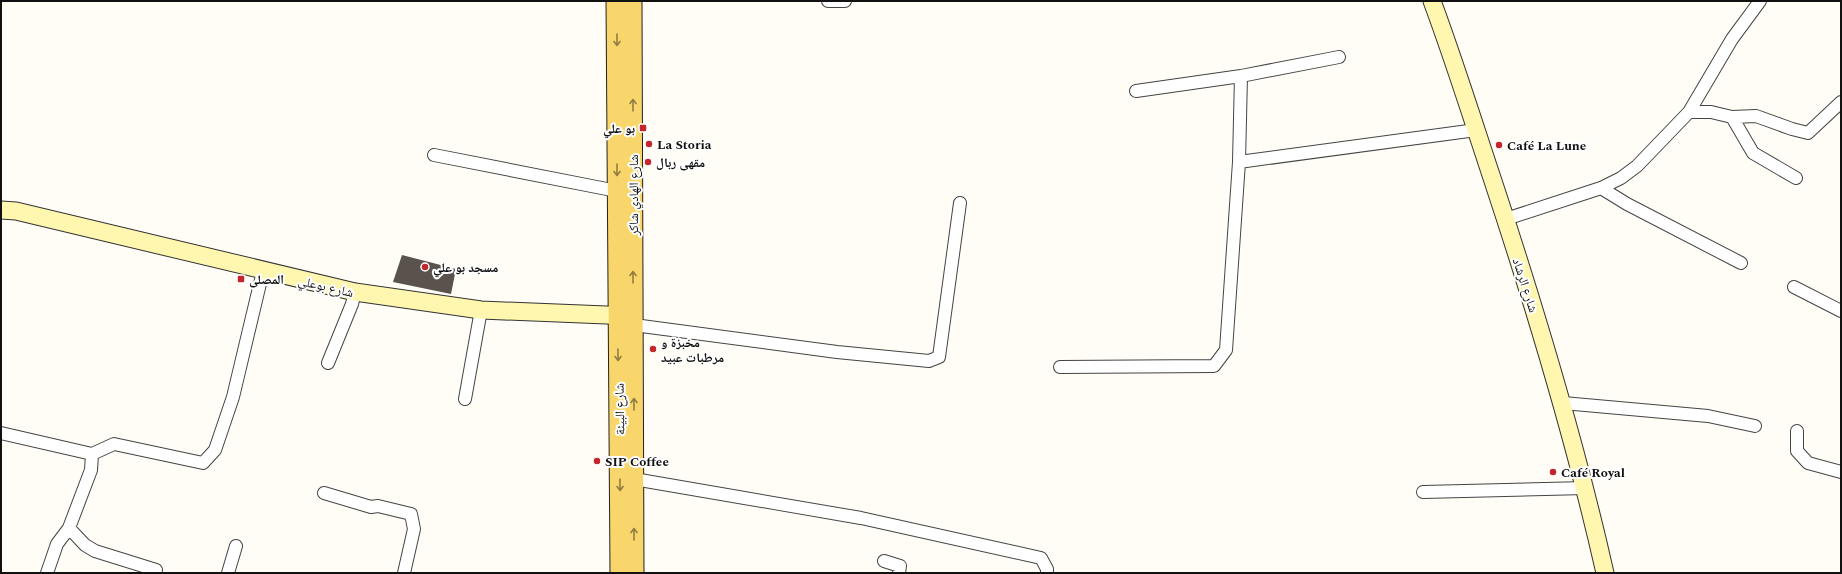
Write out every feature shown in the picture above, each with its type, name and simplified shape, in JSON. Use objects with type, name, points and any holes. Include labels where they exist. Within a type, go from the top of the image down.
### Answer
[{"type":"main road","name":"شارع الهادي شاكر","points":[[616,1],[617,191],[628,319]]},
{"type":"main road","name":"شارع الهادي شاكر","points":[[628,319],[632,1]]},
{"type":"main road","name":"شارع البيئة","points":[[627,564],[634,479],[628,319]]},
{"type":"main road","name":"شارع البيئة","points":[[627,564],[628,319]]},
{"type":"street","points":[[828,1],[845,1]]},
{"type":"street","name":"شارع الرشاد","points":[[1432,1],[1506,219],[1562,403],[1586,488],[1605,573]]},
{"type":"street","points":[[1506,219],[1601,188],[1621,178],[1637,166],[1689,112],[1732,39],[1760,1]]},
{"type":"street","points":[[1136,91],[1241,76],[1339,58]]},
{"type":"street","points":[[1060,367],[1214,366],[1226,350],[1239,162],[1241,76]]},
{"type":"street","points":[[1689,112],[1711,112],[1732,117],[1756,116],[1808,133],[1841,102]]},
{"type":"street","points":[[1732,117],[1753,153],[1796,178]]},
{"type":"street","points":[[1239,162],[1476,130]]},
{"type":"street","points":[[434,155],[617,191]]},
{"type":"street","points":[[1601,188],[1627,204],[1741,263]]},
{"type":"street","points":[[628,319],[837,352],[929,361],[939,357],[960,203]]},
{"type":"street","name":"شارع بوعلي","points":[[1,210],[16,211],[355,292],[482,310],[628,319]]},
{"type":"street","points":[[1,433],[92,454],[114,444],[203,464],[215,450],[233,397],[263,271]]},
{"type":"street","points":[[1794,287],[1841,311]]},
{"type":"street","points":[[328,363],[352,304],[355,292]]},
{"type":"street","points":[[465,399],[482,310]]},
{"type":"street","points":[[1562,403],[1708,416],[1755,426]]},
{"type":"street","points":[[1797,431],[1797,451],[1808,463],[1841,472]]},
{"type":"street","points":[[47,573],[58,544],[69,528],[91,470],[92,454]]},
{"type":"street","points":[[634,479],[861,518],[1041,558],[1047,569],[1047,573]]},
{"type":"street","points":[[1423,492],[1586,488]]},
{"type":"street","points":[[324,492],[371,507],[378,506],[411,514],[414,529],[404,573]]},
{"type":"street","points":[[69,528],[85,545],[95,551],[156,570]]},
{"type":"street","points":[[228,573],[236,546]]},
{"type":"street","points":[[884,561],[900,566],[899,573]]},
{"type":"building","points":[[402,255],[456,269],[451,294],[393,282]]},
{"type":"place","name":"بو علي","points":[[643,128]]},
{"type":"place","name":"La Storia","points":[[649,144]]},
{"type":"place","name":"Café La Lune","points":[[1499,145]]},
{"type":"place","name":"مقهى ربال","points":[[648,162]]},
{"type":"place","name":"مسجد بو علي","points":[[425,267]]},
{"type":"place","name":"المصلى","points":[[241,279]]},
{"type":"place","name":"مخبزة و مرطبات عبيد","points":[[653,349]]},
{"type":"place","name":"SIP Coffee","points":[[597,461]]},
{"type":"place","name":"Café Royal","points":[[1553,472]]}]
